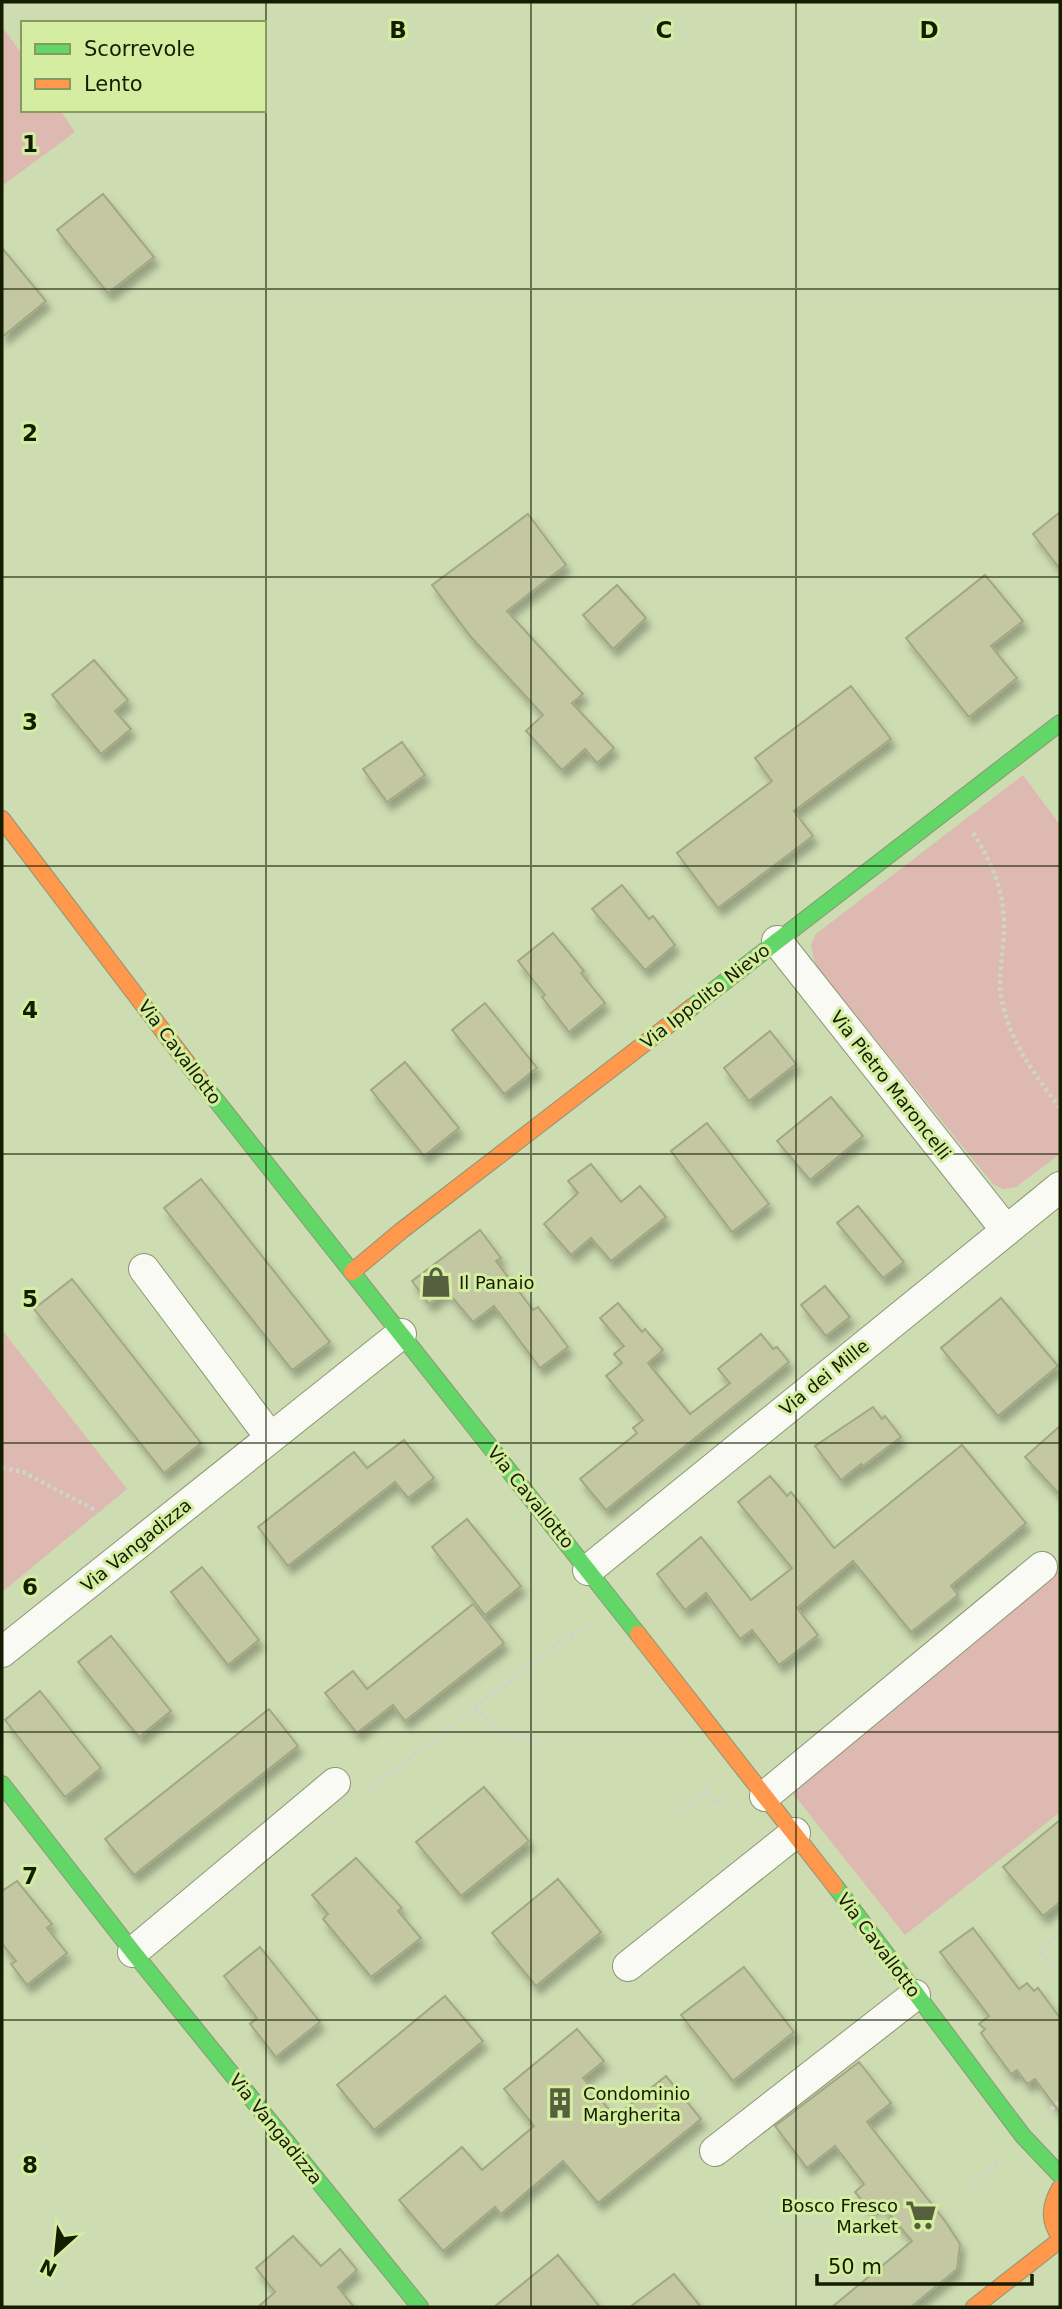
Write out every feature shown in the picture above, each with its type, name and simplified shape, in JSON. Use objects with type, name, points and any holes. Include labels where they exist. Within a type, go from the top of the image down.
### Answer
[{"type":"street","name":"Via Ippolito Nievo","points":[[352,1272],[401,1231],[1060,723]]},
{"type":"street","name":"Via Cavallotto","points":[[2,819],[213,1096],[795,1833],[1023,2136],[1060,2175]]},
{"type":"street","name":"Via Pietro Maroncelli","points":[[777,941],[1006,1230]]},
{"type":"street","name":"Via dei Mille","points":[[588,1570],[1060,1187]]},
{"type":"street","points":[[144,1269],[270,1437]]},
{"type":"street","name":"Via Vangadizza","points":[[2,1652],[401,1334]]},
{"type":"street","points":[[765,1796],[1042,1567]]},
{"type":"street","points":[[133,1952],[335,1783]]},
{"type":"street","name":"Via Vangadizza","points":[[2,1784],[133,1952],[420,2307]]},
{"type":"street","points":[[628,1966],[795,1833]]},
{"type":"street","points":[[715,2151],[915,1995]]},
{"type":"street","points":[[974,2307],[1060,2239],[1054,2230],[1050,2208],[1060,2188]]},
{"type":"path","points":[[970,829],[993,866],[1001,895],[1005,928],[1001,993],[1008,1024],[1021,1053],[1060,1108]]},
{"type":"path","points":[[2,1468],[23,1472],[97,1511]]},
{"type":"path","points":[[370,1789],[559,1643],[594,1621]]},
{"type":"path","points":[[474,1709],[499,1731],[543,1745]]},
{"type":"path","points":[[677,1814],[705,1790],[717,1804],[726,1797]]},
{"type":"path","points":[[1060,1932],[1040,1950],[1060,1973]]},
{"type":"path","points":[[973,2182],[1009,2153]]},
{"type":"shaded area","points":[[2,26],[21,53],[21,112],[61,112],[75,132],[2,186]]},
{"type":"shaded area","points":[[1023,775],[1060,825],[1060,1154],[1016,1187],[1003,1189],[993,1184],[815,964],[811,945],[816,934]]},
{"type":"shaded area","points":[[2,1330],[127,1489],[2,1592]]},
{"type":"shaded area","points":[[1060,1570],[1060,1812],[905,1935],[791,1791]]},
{"type":"building","points":[[103,194],[154,257],[108,293],[57,230]]},
{"type":"building","points":[[2,248],[46,301],[2,337]]},
{"type":"building","points":[[1060,512],[1060,569],[1033,534]]},
{"type":"building","points":[[528,514],[566,565],[507,611],[583,694],[572,703],[614,748],[597,763],[585,749],[562,770],[526,731],[543,715],[471,637],[432,585]]},
{"type":"building","points":[[985,575],[1023,621],[991,646],[1017,678],[969,717],[906,638]]},
{"type":"building","points":[[617,585],[646,618],[613,649],[583,615]]},
{"type":"building","points":[[94,660],[128,700],[115,711],[131,729],[101,754],[52,695]]},
{"type":"building","points":[[851,686],[891,739],[794,811],[813,836],[718,908],[677,853],[772,781],[755,758]]},
{"type":"building","points":[[402,742],[425,775],[387,802],[363,769]]},
{"type":"building","points":[[622,885],[649,919],[653,916],[675,945],[645,970],[592,909]]},
{"type":"building","points":[[553,933],[584,971],[581,973],[605,1003],[569,1032],[518,961]]},
{"type":"building","points":[[485,1003],[537,1068],[504,1094],[452,1030]]},
{"type":"building","points":[[770,1031],[796,1064],[749,1101],[724,1068]]},
{"type":"building","points":[[405,1062],[459,1128],[424,1156],[371,1090]]},
{"type":"building","points":[[831,1097],[863,1136],[810,1180],[777,1141]]},
{"type":"building","points":[[707,1123],[769,1204],[732,1232],[671,1151]]},
{"type":"building","points":[[591,1164],[621,1202],[640,1186],[666,1217],[611,1261],[591,1238],[571,1255],[544,1224],[578,1193],[568,1181]]},
{"type":"building","points":[[201,1179],[330,1342],[292,1370],[164,1208]]},
{"type":"building","points":[[858,1206],[904,1262],[883,1278],[837,1223]]},
{"type":"building","points":[[480,1230],[501,1258],[496,1261],[533,1310],[538,1307],[568,1347],[540,1368],[494,1306],[473,1322],[447,1291],[429,1304],[412,1281]]},
{"type":"building","points":[[72,1279],[201,1443],[164,1473],[34,1309]]},
{"type":"building","points":[[825,1286],[850,1317],[826,1336],[801,1305]]},
{"type":"building","points":[[1001,1298],[1058,1366],[998,1416],[941,1348]]},
{"type":"building","points":[[618,1303],[642,1332],[645,1329],[663,1350],[648,1363],[690,1414],[730,1383],[718,1369],[761,1334],[773,1349],[777,1347],[789,1362],[606,1510],[580,1479],[637,1433],[633,1428],[643,1420],[606,1376],[622,1363],[614,1354],[624,1346],[600,1318]]},
{"type":"building","points":[[873,1407],[882,1419],[885,1416],[901,1437],[841,1480],[815,1446]]},
{"type":"building","points":[[1060,1426],[1060,1495],[1025,1457]]},
{"type":"building","points":[[404,1440],[434,1478],[408,1498],[395,1482],[288,1566],[258,1527],[354,1452],[367,1468]]},
{"type":"building","points":[[962,1445],[1026,1523],[951,1586],[958,1595],[911,1632],[853,1561],[797,1608],[818,1635],[779,1665],[752,1630],[740,1639],[706,1593],[685,1610],[657,1574],[701,1537],[751,1600],[792,1568],[738,1502],[770,1476],[787,1496],[791,1492],[834,1548]]},
{"type":"building","points":[[467,1519],[521,1586],[485,1615],[432,1547]]},
{"type":"building","points":[[202,1567],[259,1640],[228,1665],[171,1592]]},
{"type":"building","points":[[473,1604],[504,1643],[405,1721],[393,1705],[357,1733],[325,1693],[353,1671],[367,1689]]},
{"type":"building","points":[[111,1636],[171,1711],[139,1737],[78,1662]]},
{"type":"building","points":[[40,1691],[101,1768],[65,1797],[5,1720]]},
{"type":"building","points":[[269,1709],[298,1746],[134,1875],[105,1839]]},
{"type":"building","points":[[484,1787],[529,1841],[461,1896],[416,1842]]},
{"type":"building","points":[[1060,1820],[1060,1902],[1043,1916],[1003,1867]]},
{"type":"building","points":[[356,1858],[402,1908],[398,1911],[421,1938],[371,1977],[323,1919],[328,1914],[312,1895]]},
{"type":"building","points":[[558,1879],[601,1932],[536,1986],[492,1933]]},
{"type":"building","points":[[17,1881],[52,1924],[47,1928],[67,1953],[27,1985],[11,1964],[16,1961],[2,1944],[2,1891]]},
{"type":"building","points":[[973,1928],[1019,1989],[1027,1983],[1034,1991],[1038,1988],[1060,2018],[1060,2113],[1035,2079],[1027,2084],[1017,2070],[1011,2074],[981,2033],[985,2029],[979,2024],[989,2016],[940,1952]]},
{"type":"building","points":[[260,1947],[320,2022],[276,2057],[250,2024],[257,2018],[224,1976]]},
{"type":"building","points":[[744,1967],[794,2032],[733,2081],[681,2015]]},
{"type":"building","points":[[445,1996],[483,2041],[374,2130],[337,2085]]},
{"type":"building","name":"Condominio Margherita","points":[[577,2029],[604,2061],[583,2078],[615,2117],[666,2076],[701,2119],[598,2203],[563,2161],[501,2214],[495,2207],[443,2251],[399,2200],[462,2147],[482,2170],[534,2126],[504,2089]]},
{"type":"building","points":[[859,2062],[891,2103],[867,2122],[960,2244],[957,2269],[911,2307],[832,2307],[912,2241],[879,2202],[870,2210],[855,2192],[864,2184],[835,2146],[807,2168],[775,2126]]},
{"type":"building","points":[[293,2236],[321,2266],[340,2249],[357,2270],[338,2287],[354,2307],[258,2307],[275,2292],[256,2268]]},
{"type":"building","points":[[558,2255],[600,2307],[494,2307]]},
{"type":"building","points":[[674,2274],[701,2307],[630,2307]]},
{"type":"traffic: fast","points":[[692,1007],[1060,723]]},
{"type":"traffic: fast","points":[[204,1085],[638,1634]]},
{"type":"traffic: fast","points":[[2,1784],[133,1952],[420,2307]]},
{"type":"traffic: fast","points":[[835,1886],[1023,2136],[1060,2175]]},
{"type":"traffic: slow","points":[[2,819],[204,1085]]},
{"type":"traffic: slow","points":[[352,1272],[401,1231],[692,1007]]},
{"type":"traffic: slow","points":[[638,1634],[835,1886]]},
{"type":"traffic: slow","points":[[1060,2188],[1052,2212],[1052,2219],[1060,2237]]},
{"type":"traffic: slow","points":[[974,2307],[1060,2240]]},
{"type":"place","name":"Il Panaio","points":[[436,1282]]},
{"type":"place","name":"Condominio Margherita","points":[[560,2103]]},
{"type":"place","name":"Bosco Fresco Market","points":[[921,2215]]}]
